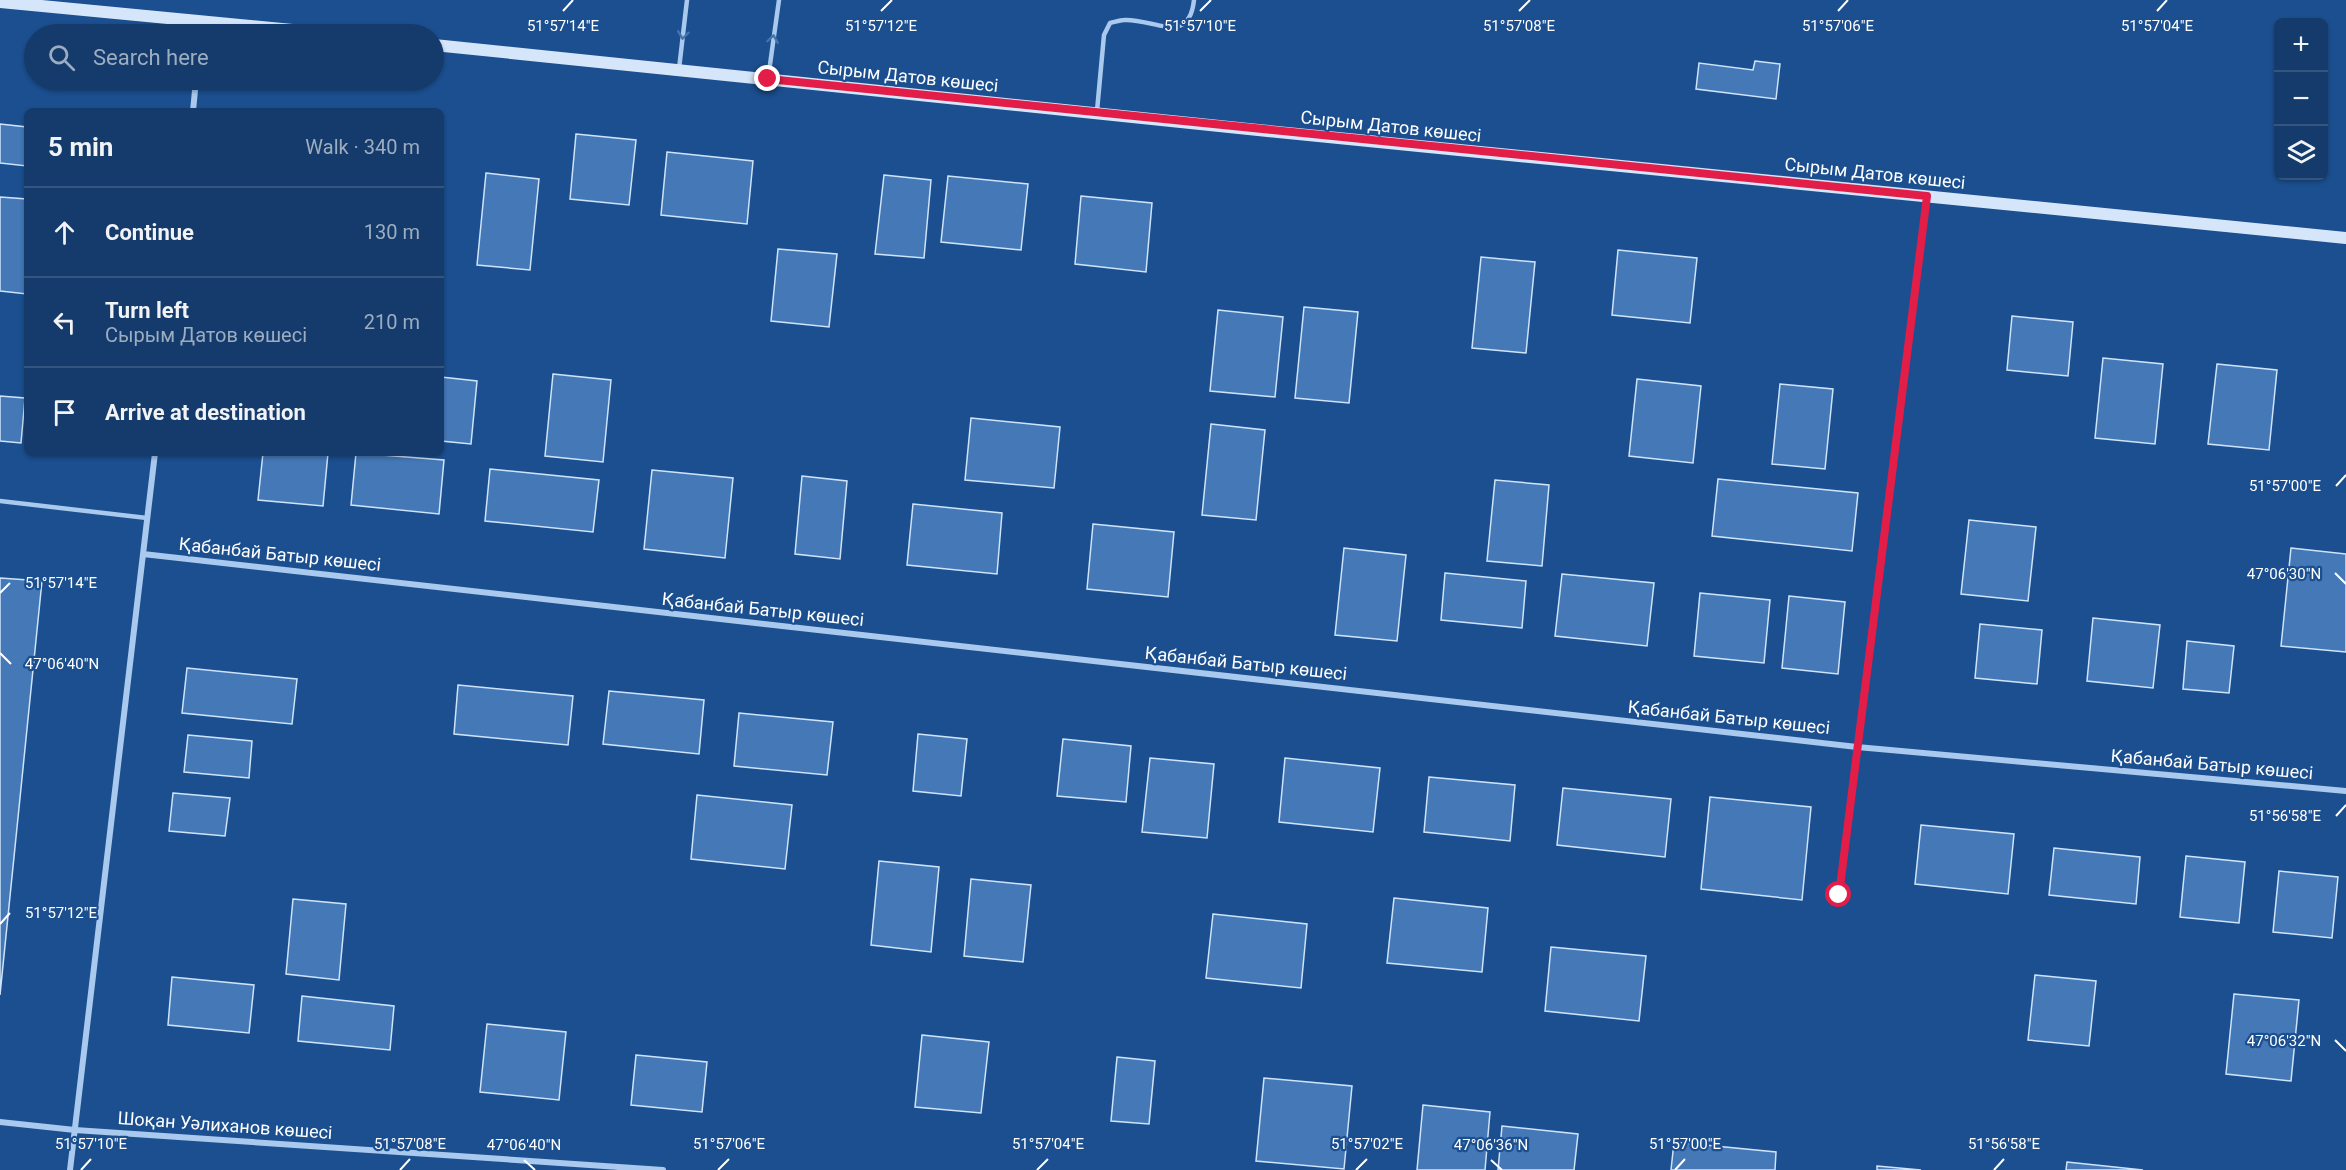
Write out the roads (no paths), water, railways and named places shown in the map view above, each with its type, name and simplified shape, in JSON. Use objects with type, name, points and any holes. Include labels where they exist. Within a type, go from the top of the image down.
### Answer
[{"type":"main road","points":[[0,2],[233,24]]},
{"type":"main road","name":"Сырым Датов көшесі","points":[[444,46],[1096,114],[2346,238]]},
{"type":"street","points":[[193,108],[195,90]]},
{"type":"street","points":[[1839,895],[1927,196]]},
{"type":"street","points":[[70,1170],[154,456]]},
{"type":"street","name":"Қабанбай Батыр көшесі","points":[[143,554],[1857,747],[2346,791]]},
{"type":"street","name":"Шоқан Уәлиханов көшесі","points":[[0,1122],[75,1130],[663,1170]]},
{"type":"lane","points":[[679,70],[687,0]]},
{"type":"lane","points":[[768,79],[779,0]]},
{"type":"lane","points":[[1096,114],[1104,35],[1110,23],[1125,20],[1172,28],[1184,25],[1193,12],[1194,0]]},
{"type":"lane","points":[[0,501],[147,518]]}]
